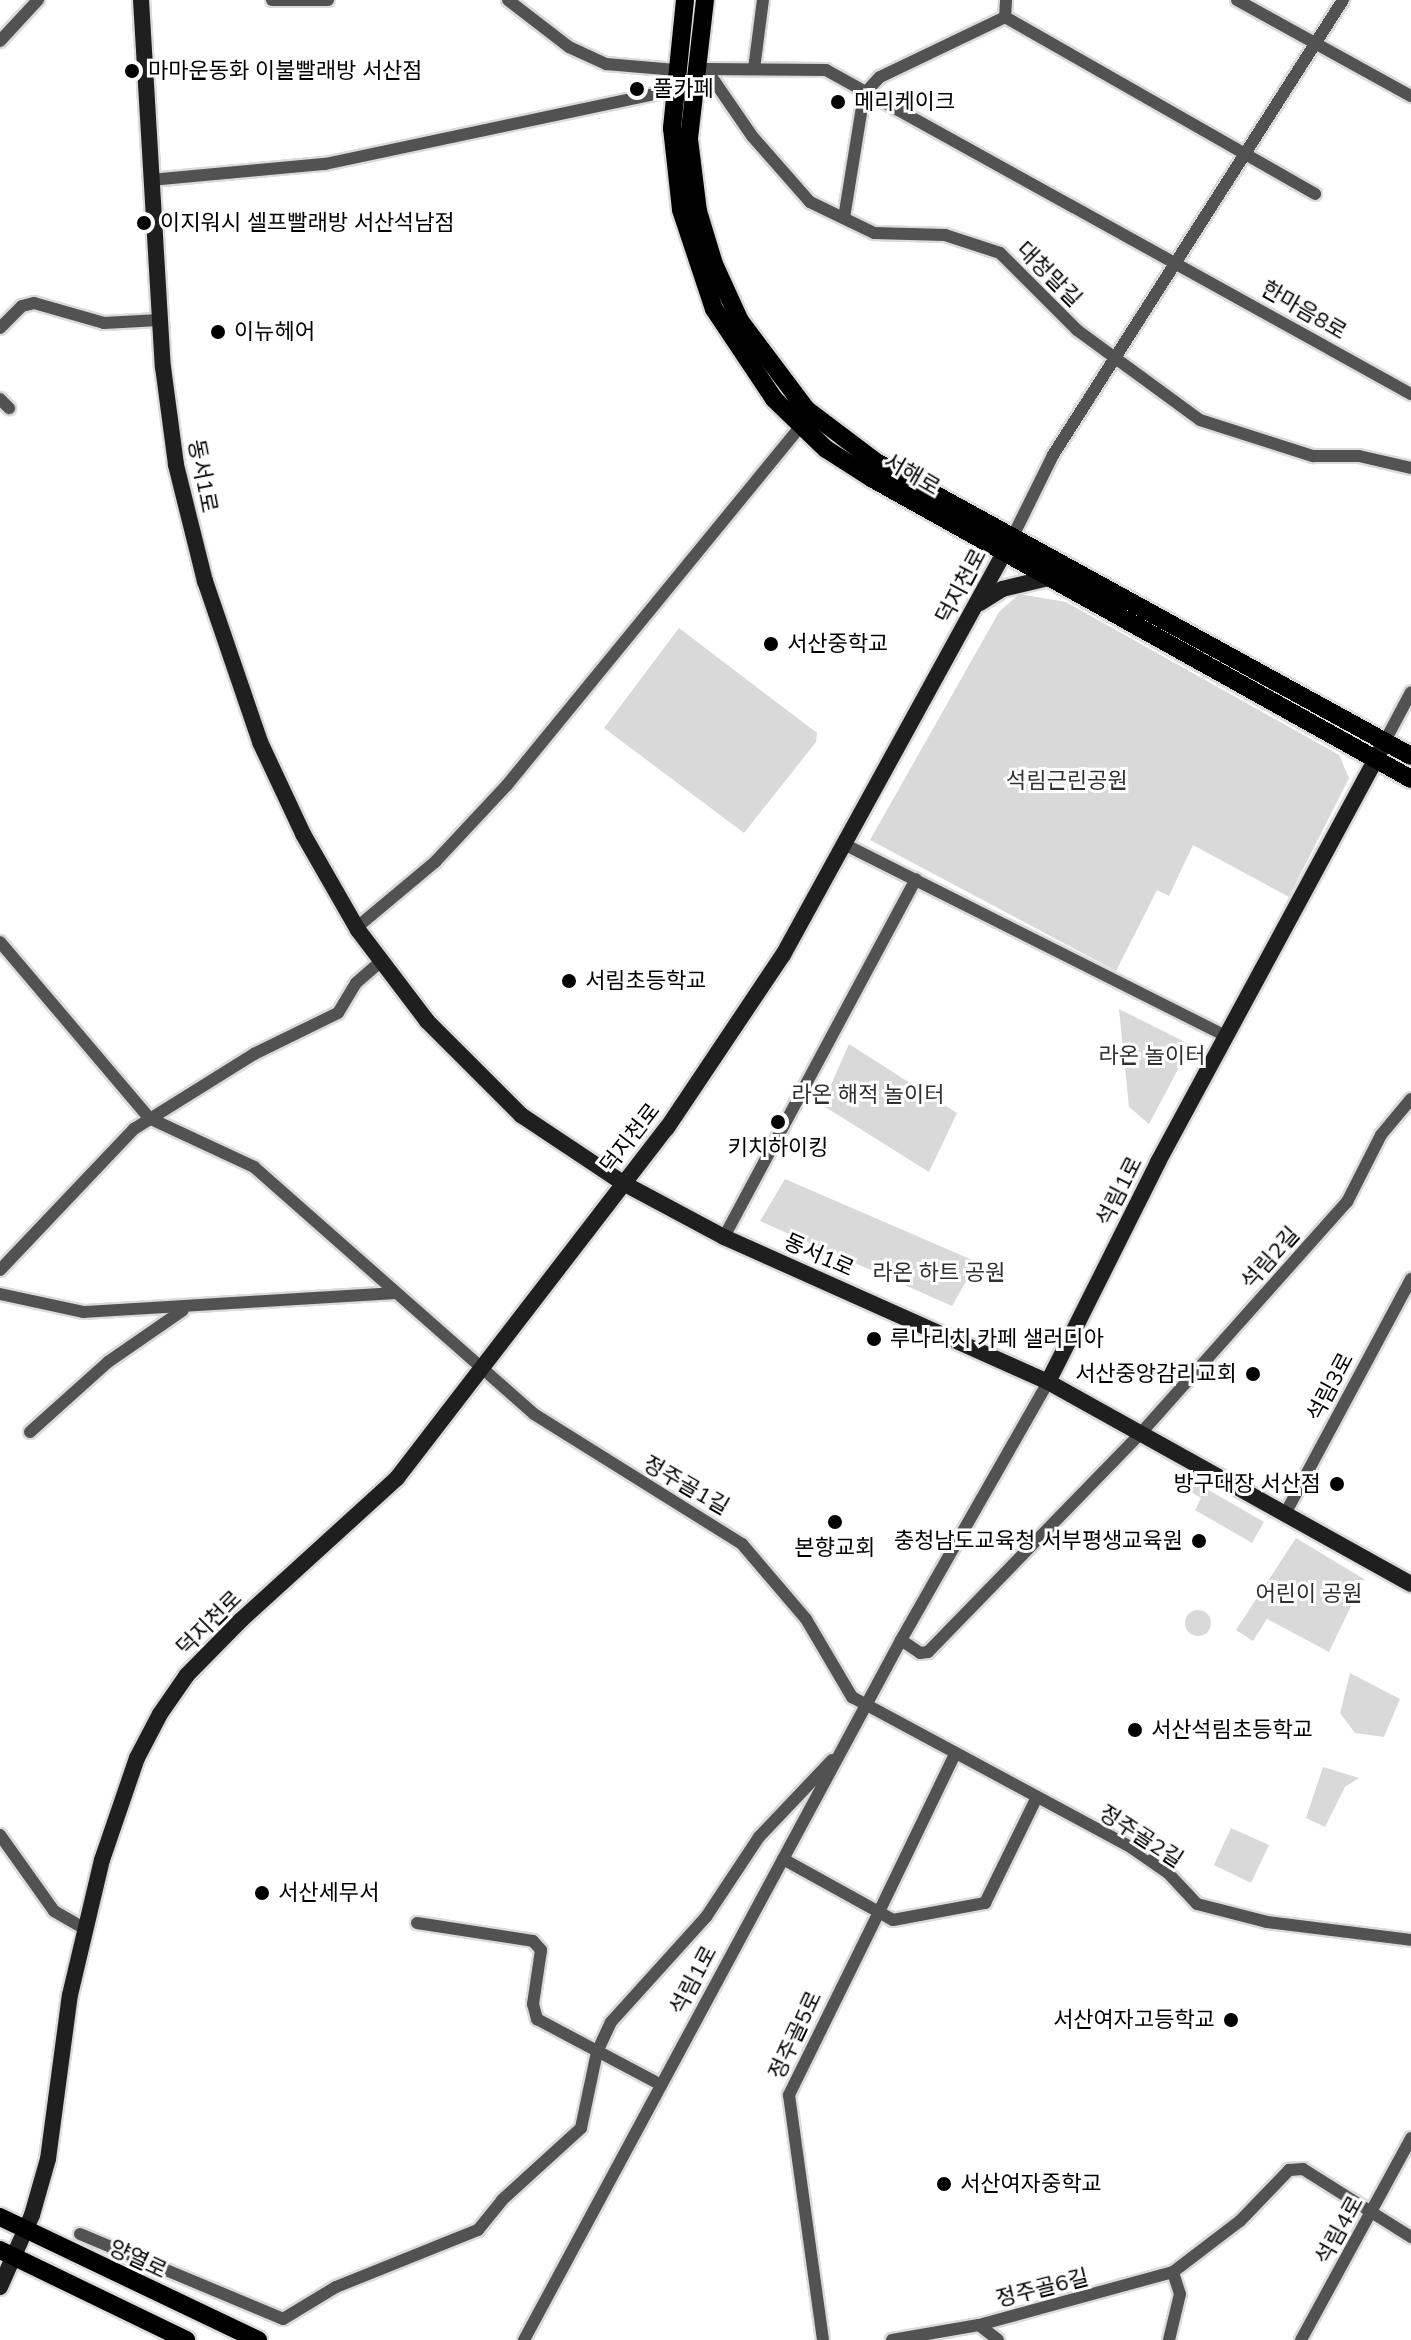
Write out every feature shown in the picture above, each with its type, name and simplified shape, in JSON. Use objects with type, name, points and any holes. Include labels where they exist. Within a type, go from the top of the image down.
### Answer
[{"type":"main road","name":"서해로","points":[[685,0],[674,90],[677,191],[702,284],[741,356],[800,427],[847,463],[1411,779]]},
{"type":"main road","name":"서해로","points":[[705,0],[700,68],[689,139],[698,211],[727,296],[762,355],[806,409],[852,446],[1411,756]]},
{"type":"main road","name":"양열로","points":[[0,2217],[25,2233],[258,2340]]},
{"type":"main road","points":[[6,2254],[186,2340]]},
{"type":"street","points":[[0,41],[38,0]]},
{"type":"street","name":"동서1로","points":[[141,0],[159,320],[176,465],[223,639],[275,778],[356,928],[427,1021],[508,1104],[623,1183],[724,1237],[1048,1382],[1411,1584]]},
{"type":"street","points":[[272,0],[328,0]]},
{"type":"street","points":[[508,0],[569,47],[606,64],[676,70]]},
{"type":"street","points":[[754,69],[763,0]]},
{"type":"street","points":[[1005,17],[1006,0]]},
{"type":"street","points":[[1237,0],[1411,96]]},
{"type":"street","name":"덕지천로","points":[[0,2287],[6,2254],[25,2233],[48,2159],[84,1928],[137,1758],[187,1675],[397,1478],[483,1370],[744,1015],[844,844],[976,607],[1053,455],[1343,0]]},
{"type":"street","points":[[844,218],[864,94],[880,77],[1005,17]]},
{"type":"street","points":[[1005,17],[1315,194]]},
{"type":"street","name":"한마음8로","points":[[700,68],[826,70],[864,94],[1176,261],[1411,394]]},
{"type":"street","name":"대청말길","points":[[700,68],[752,136],[810,202],[874,233],[945,235],[1000,253],[1077,330],[1200,420],[1313,456],[1359,456],[1411,468]]},
{"type":"street","points":[[151,180],[325,164],[674,90]]},
{"type":"street","points":[[0,328],[22,306],[34,303],[104,323],[159,320]]},
{"type":"street","points":[[356,928],[435,862],[507,785],[800,427]]},
{"type":"street","points":[[976,607],[1002,589],[1048,578]]},
{"type":"street","points":[[1385,741],[1411,692]]},
{"type":"street","name":"석림1로","points":[[524,2340],[901,1640],[1048,1382],[1226,1036],[1385,741]]},
{"type":"street","points":[[844,844],[1226,1036]]},
{"type":"street","points":[[724,1237],[916,879]]},
{"type":"street","points":[[0,942],[149,1118]]},
{"type":"street","points":[[0,1270],[149,1118],[254,1054],[338,1013],[356,983],[381,961]]},
{"type":"street","name":"석림2길","points":[[1141,1433],[1347,1202],[1381,1135],[1411,1099]]},
{"type":"street","name":"정주골1길","points":[[149,1118],[254,1167],[534,1414],[742,1544],[806,1619],[852,1697],[865,1706]]},
{"type":"street","name":"석림3로","points":[[1285,1514],[1411,1279]]},
{"type":"street","points":[[0,1294],[84,1312],[394,1293]]},
{"type":"street","points":[[30,1432],[108,1362],[185,1308]]},
{"type":"street","points":[[901,1640],[920,1653],[928,1652],[1141,1433]]},
{"type":"street","name":"정주골2길","points":[[865,1706],[1132,1848],[1168,1873],[1197,1904],[1267,1922],[1411,1940]]},
{"type":"street","points":[[80,2234],[283,2319],[336,2287],[478,2230],[502,2200],[581,2128],[597,2052],[611,2022],[706,1917],[753,1845],[844,1745]]},
{"type":"street","name":"정주골5로","points":[[823,2340],[789,2095],[955,1754]]},
{"type":"street","points":[[783,1859],[893,1920],[985,1903],[1037,1797]]},
{"type":"street","points":[[0,1835],[54,1911],[84,1928]]},
{"type":"street","points":[[417,1923],[533,1941],[541,1950],[534,2015],[661,2085]]},
{"type":"street","name":"석림4로","points":[[1301,2340],[1411,2138]]},
{"type":"street","name":"정주골6길","points":[[892,2340],[917,2339],[979,2325],[1173,2272],[1240,2221],[1289,2170],[1303,2169],[1411,2237]]},
{"type":"street","points":[[1169,2340],[1180,2294],[1173,2272]]},
{"type":"street","points":[[979,2325],[998,2340]]},
{"type":"green space","name":"석림근린공원","points":[[1019,594],[1066,602],[1339,755],[1349,778],[1289,897],[1193,845],[1169,896],[1157,890],[1116,971],[870,840],[999,612]]},
{"type":"green space","points":[[679,628],[817,733],[816,742],[744,833],[604,728]]},
{"type":"green space","name":"라온 놀이터","points":[[1119,1009],[1191,1045],[1149,1124],[1129,1107]]},
{"type":"green space","name":"라온 해적 놀이터","points":[[849,1044],[957,1113],[929,1172],[822,1105]]},
{"type":"green space","name":"라온 하트 공원","points":[[785,1179],[977,1262],[952,1306],[760,1221]]},
{"type":"green space","points":[[1188,1478],[1264,1522],[1252,1543],[1195,1510],[1201,1498],[1183,1487]]},
{"type":"green space","name":"어린이 공원","points":[[1296,1538],[1364,1579],[1329,1652],[1267,1619],[1253,1641],[1236,1630]]},
{"type":"green space","points":[[1198,1610],[1207,1614],[1211,1623],[1207,1632],[1198,1636],[1189,1632],[1185,1623],[1189,1614]]},
{"type":"green space","points":[[1350,1673],[1400,1699],[1384,1737],[1355,1733],[1340,1713]]},
{"type":"green space","points":[[1323,1767],[1359,1778],[1345,1787],[1325,1827],[1306,1818]]},
{"type":"green space","points":[[1231,1828],[1269,1845],[1251,1883],[1214,1865]]},
{"type":"place","name":"마마운동화 이불빨래방 서산점","points":[[132,71]]},
{"type":"place","name":"풀카페","points":[[637,89]]},
{"type":"place","name":"메리케이크","points":[[838,102]]},
{"type":"place","name":"이지워시 셀프빨래방 서산석남점","points":[[144,223]]},
{"type":"place","name":"이뉴헤어","points":[[218,332]]},
{"type":"place","name":"서산중학교","points":[[771,644]]},
{"type":"place","name":"서림초등학교","points":[[569,981]]},
{"type":"place","name":"키치하이킹","points":[[778,1122]]},
{"type":"place","name":"루나리치 카페 샐러디아","points":[[874,1339]]},
{"type":"place","name":"서산중앙감리교회","points":[[1253,1374]]},
{"type":"place","name":"방구대장 서산점","points":[[1337,1484]]},
{"type":"place","name":"본향교회","points":[[835,1522]]},
{"type":"place","name":"충청남도교육청 서부평생교육원","points":[[1199,1541]]},
{"type":"place","name":"서산석림초등학교","points":[[1135,1730]]},
{"type":"place","name":"서산세무서","points":[[262,1893]]},
{"type":"place","name":"서산여자고등학교","points":[[1231,2020]]},
{"type":"place","name":"서산여자중학교","points":[[944,2184]]}]
